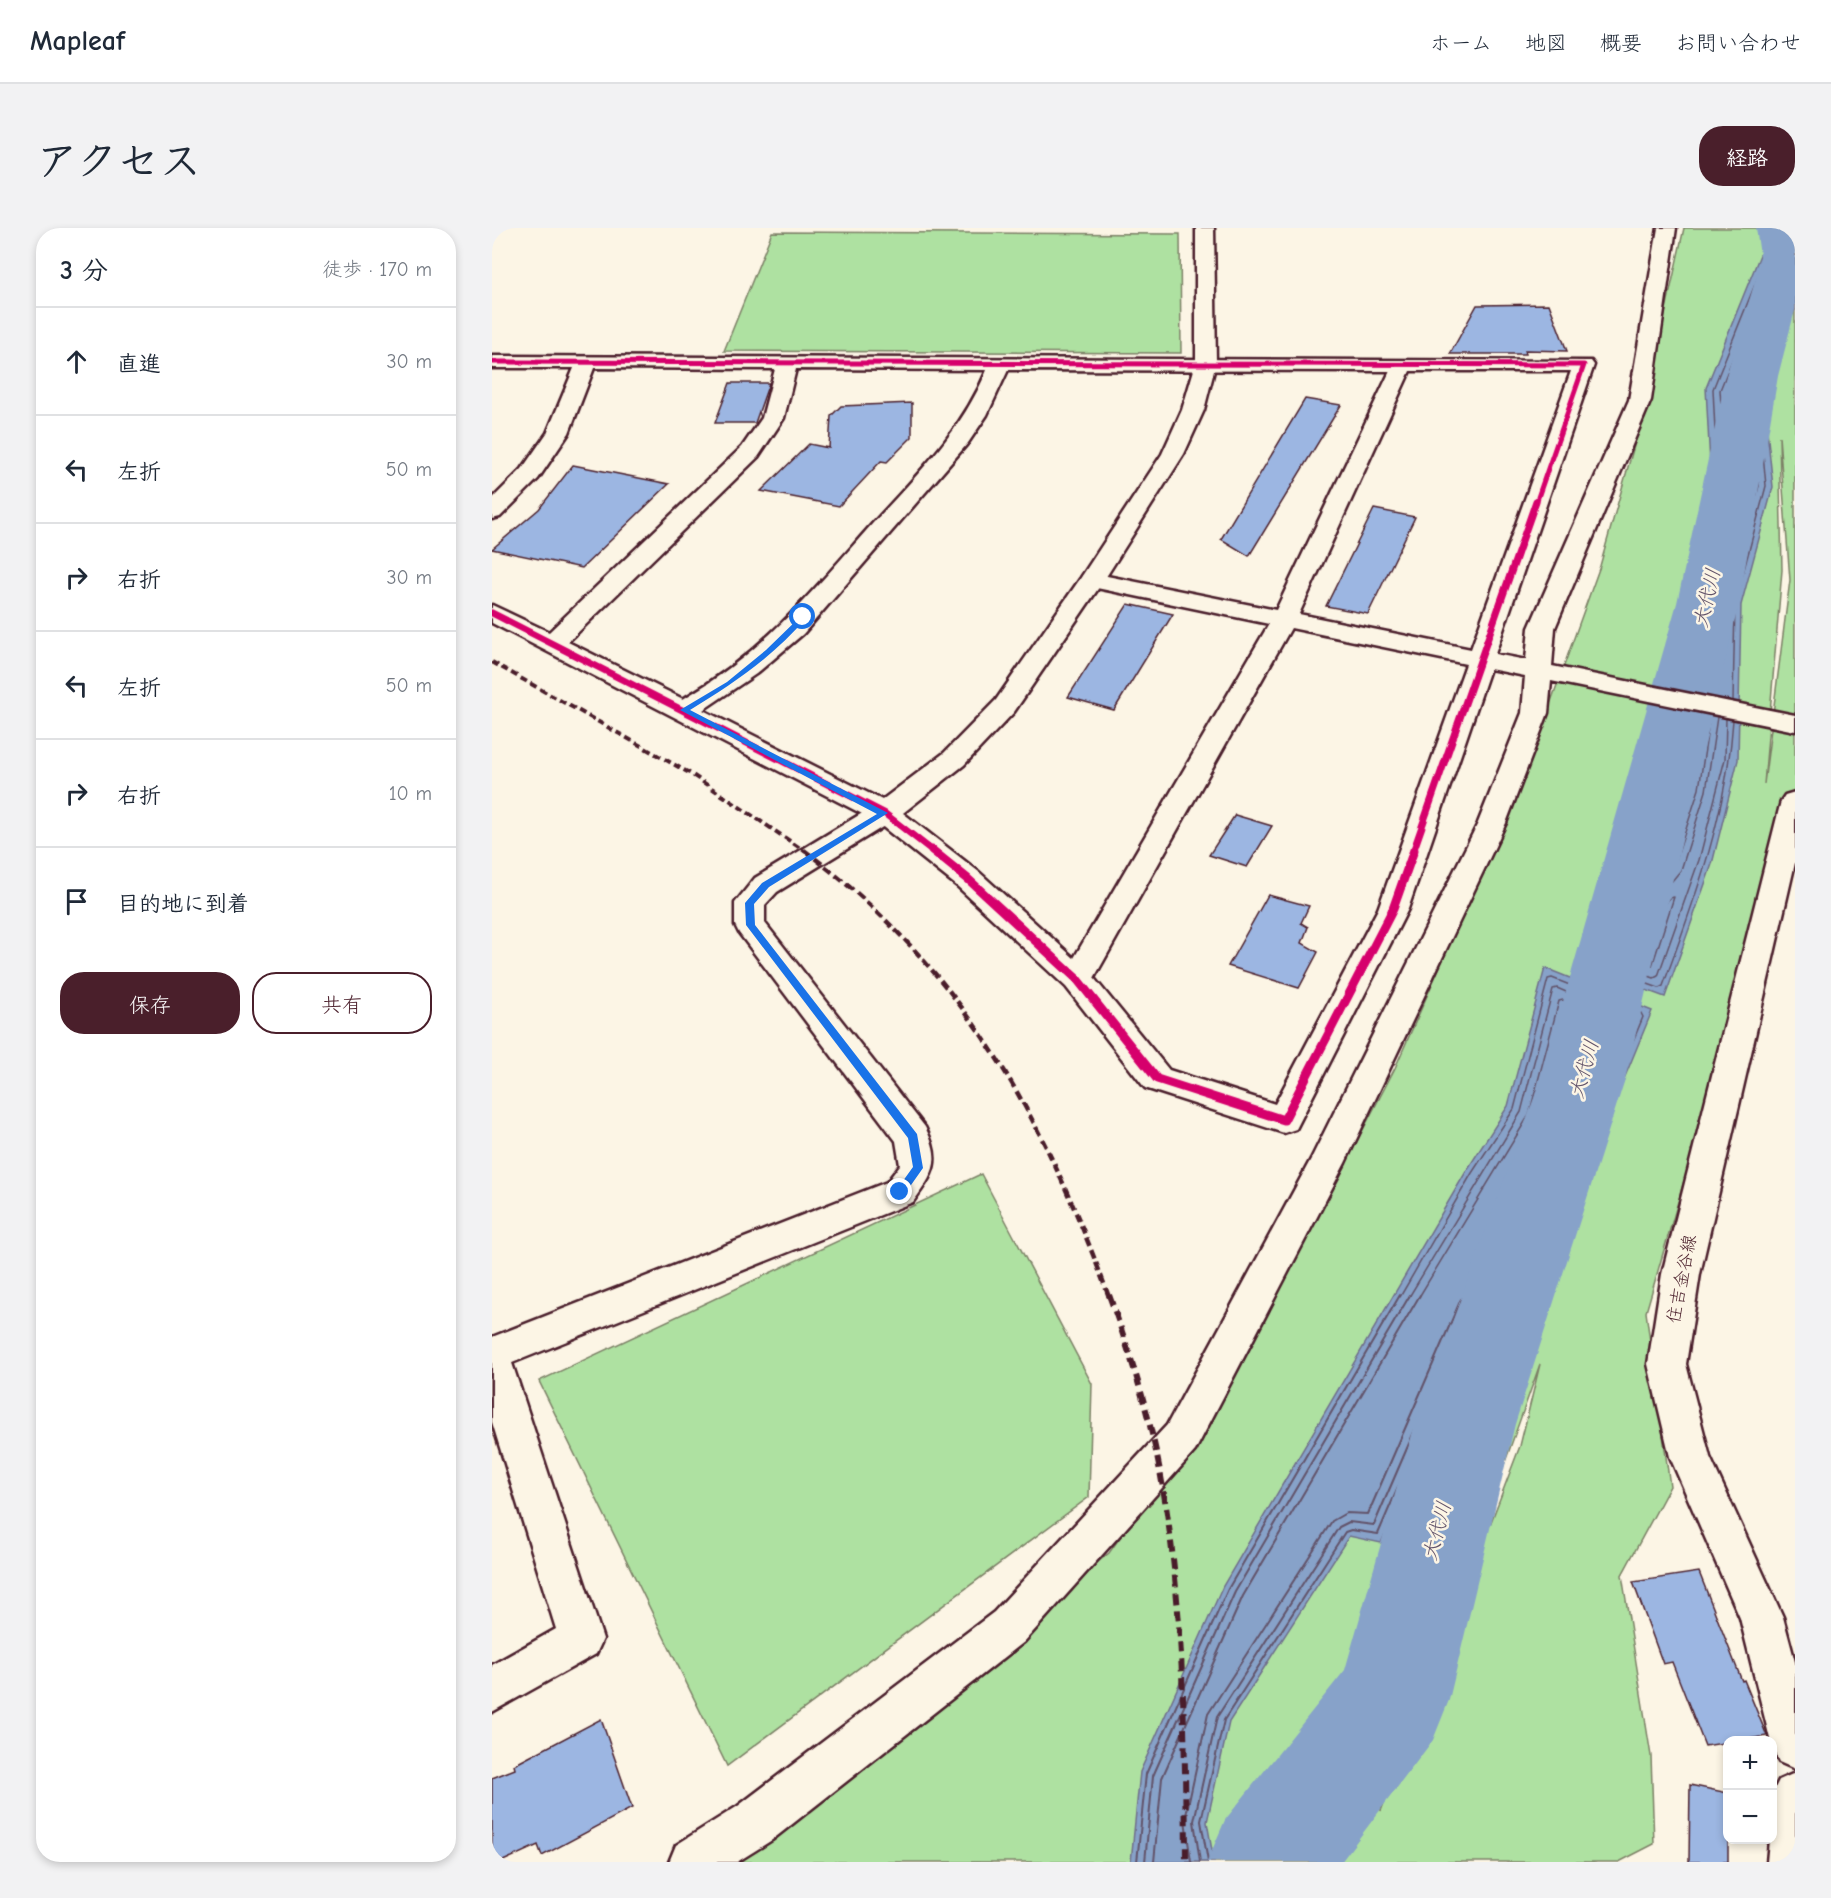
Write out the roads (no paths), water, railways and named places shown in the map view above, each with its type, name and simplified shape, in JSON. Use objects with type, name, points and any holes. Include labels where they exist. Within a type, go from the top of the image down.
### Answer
[{"type":"street","points":[[492,1354],[900,1192],[918,1168],[913,1137],[750,925],[750,903],[766,885],[884,813],[954,759],[1005,706],[1092,580],[1173,454],[1193,410],[1206,363],[1205,228]]},
{"type":"street","points":[[693,1862],[755,1823],[1009,1627],[1181,1438],[1327,1163],[1418,980],[1492,823],[1535,713],[1542,628],[1640,400],[1667,228]]},
{"type":"street","points":[[492,512],[530,474],[558,433],[587,361]]},
{"type":"street","points":[[492,362],[1584,365],[1393,909],[1284,1120],[1157,1079],[1077,979],[968,879],[884,813],[553,642],[492,613]]},
{"type":"street","points":[[553,642],[750,452],[773,418],[787,363]]},
{"type":"street","points":[[684,710],[729,683],[768,652],[803,617],[963,434],[991,391],[1000,364]]},
{"type":"street","points":[[1077,979],[1284,620],[1403,364]]},
{"type":"street","points":[[1092,580],[1795,723]]},
{"type":"street","name":"住吉金谷線","points":[[1795,801],[1786,883],[1681,1274],[1667,1364],[1690,1457],[1761,1617],[1795,1746]]},
{"type":"street","points":[[492,1360],[581,1640],[492,1690]]},
{"type":"street","points":[[1791,1862],[1795,1796]]},
{"type":"water","points":[[1763,228],[1787,228],[1789,233],[1795,234],[1795,309],[1773,362],[1765,411],[1773,487],[1741,605],[1738,760],[1712,864],[1665,997],[1583,967],[1669,864],[1693,788],[1718,619],[1706,388],[1766,240]]},
{"type":"water","points":[[1545,968],[1652,1011],[1545,1271],[1480,1311],[1381,1543],[1349,1536],[1229,1722],[1207,1822],[1214,1862],[1131,1862],[1140,1772],[1223,1586],[1467,1170],[1508,1106]]},
{"type":"waterway","name":"大代川","points":[[1267,1862],[1393,1700],[1465,1424],[1583,1079],[1708,603],[1752,376],[1784,262],[1779,228]]},
{"type":"railway","points":[[492,662],[691,774],[806,852]]},
{"type":"railway","points":[[804,850],[860,896],[910,945],[953,996],[991,1050],[1025,1106],[1055,1166],[1109,1297]]},
{"type":"railway","points":[[1109,1295],[1147,1415],[1163,1488],[1170,1534],[1182,1675],[1186,1862]]}]
